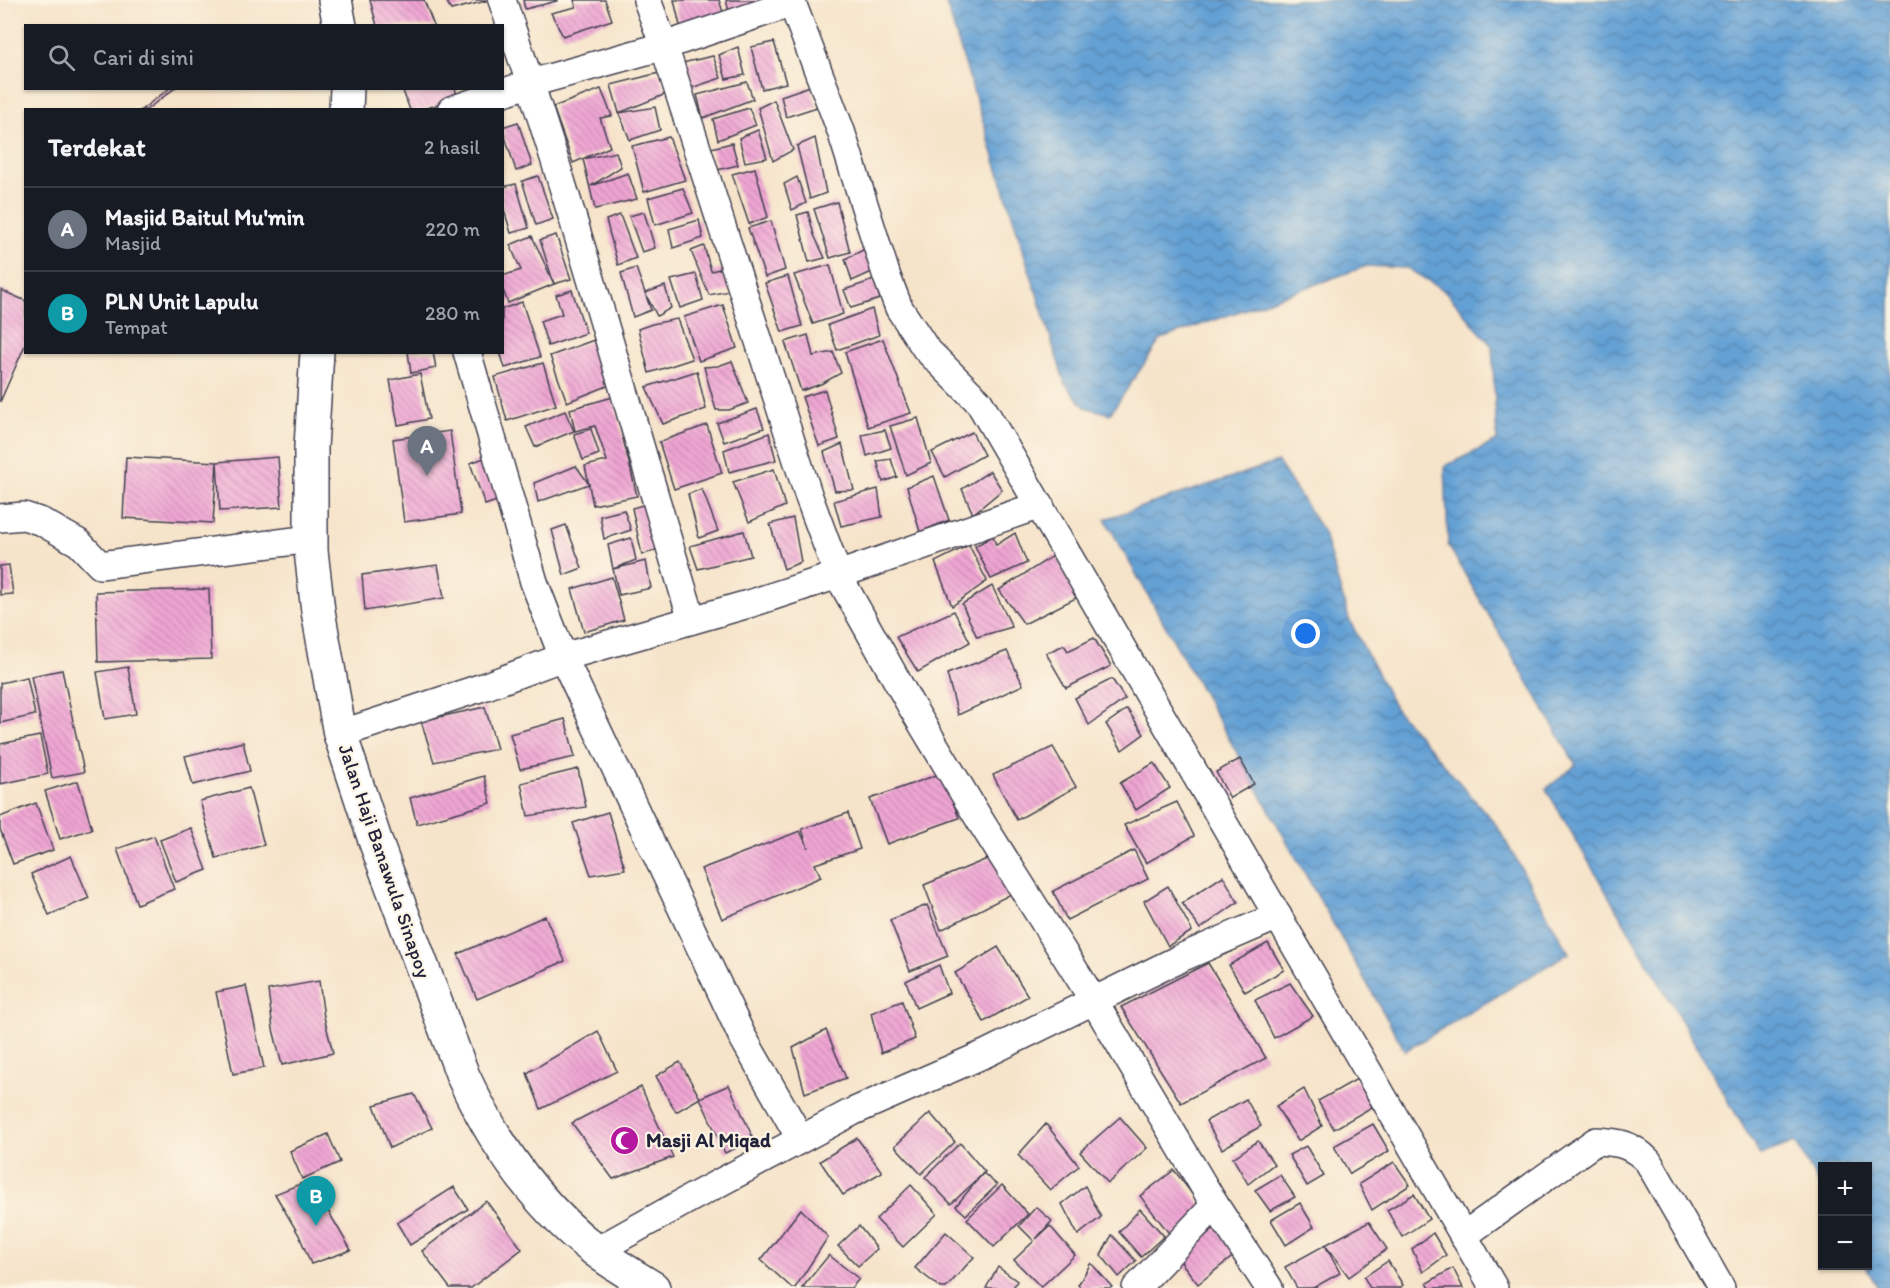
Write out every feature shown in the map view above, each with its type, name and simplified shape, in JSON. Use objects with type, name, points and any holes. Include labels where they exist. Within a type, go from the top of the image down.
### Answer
[{"type":"highway","points":[[334,0],[340,24]]},
{"type":"highway","points":[[346,108],[347,90]]},
{"type":"highway","name":"Jalan Haji Banawula Sinapoy","points":[[317,354],[311,447],[311,539],[318,611],[340,734],[376,843],[463,1076],[480,1113],[519,1174],[558,1219],[596,1251],[653,1288]]},
{"type":"street","points":[[502,0],[531,83],[589,271],[641,454],[692,620]]},
{"type":"street","points":[[647,0],[664,46],[788,431],[838,575],[910,704],[981,822],[1094,1001],[1215,1205],[1269,1288]]},
{"type":"street","points":[[457,108],[531,83],[664,46],[792,1],[841,131],[899,308],[926,349],[979,402],[1494,1288]]},
{"type":"street","points":[[467,354],[534,582],[563,657],[741,1036],[800,1138]]},
{"type":"street","points":[[340,734],[486,686],[563,657],[838,575],[1040,505]]},
{"type":"street","points":[[0,518],[24,516],[42,522],[79,543],[100,564],[311,539]]},
{"type":"street","points":[[596,1251],[800,1138],[852,1112],[987,1053],[1183,957],[1278,916]]},
{"type":"street","points":[[1463,1236],[1596,1141],[1621,1142],[1640,1153],[1648,1161],[1721,1288]]},
{"type":"street","points":[[1136,1288],[1215,1205]]},
{"type":"water","points":[[945,0],[1890,0],[1890,1288],[1878,1288],[1867,1270],[1872,1270],[1872,1162],[1818,1162],[1818,1183],[1795,1142],[1760,1155],[1546,789],[1576,765],[1448,545],[1445,466],[1497,441],[1492,346],[1445,291],[1407,268],[1367,266],[1161,339],[1110,414],[1085,407],[1065,384]]},
{"type":"water","points":[[1278,462],[1323,531],[1349,619],[1395,708],[1497,826],[1569,953],[1405,1051],[1105,519]]},
{"type":"building","points":[[370,0],[424,0],[433,24],[376,24]]},
{"type":"building","points":[[446,0],[486,0],[486,1],[451,10]]},
{"type":"building","points":[[523,0],[557,0],[557,1],[525,9]]},
{"type":"building","points":[[574,0],[605,0],[612,20],[563,36],[551,13],[576,7]]},
{"type":"building","points":[[674,0],[719,0],[724,15],[681,30]]},
{"type":"building","points":[[726,0],[761,0],[730,15]]},
{"type":"building","points":[[774,42],[786,83],[762,89],[751,47]]},
{"type":"building","points":[[738,47],[745,75],[726,79],[719,55]]},
{"type":"building","points":[[713,56],[721,78],[691,88],[682,63]]},
{"type":"building","points":[[659,73],[666,94],[619,113],[611,85]]},
{"type":"building","points":[[747,82],[753,99],[703,118],[697,95]]},
{"type":"building","points":[[810,86],[817,107],[786,117],[781,96]]},
{"type":"building","points":[[601,89],[612,116],[600,118],[610,147],[573,163],[553,107]]},
{"type":"building","points":[[167,90],[172,90],[149,108],[144,108]]},
{"type":"building","points":[[403,90],[456,90],[458,99],[426,108],[409,108]]},
{"type":"building","points":[[774,100],[793,150],[773,161],[758,108]]},
{"type":"building","points":[[655,107],[660,130],[630,140],[619,113]]},
{"type":"building","points":[[749,108],[756,125],[718,140],[713,119]]},
{"type":"building","points":[[518,122],[532,165],[516,171],[504,126]]},
{"type":"building","points":[[758,130],[767,158],[745,162],[739,138]]},
{"type":"building","points":[[669,137],[685,180],[644,192],[632,146]]},
{"type":"building","points":[[815,138],[826,193],[810,199],[797,146]]},
{"type":"building","points":[[732,143],[738,165],[717,170],[711,148]]},
{"type":"building","points":[[616,152],[621,167],[591,186],[628,173],[637,199],[595,209],[583,159]]},
{"type":"building","points":[[755,168],[768,217],[749,224],[732,174]]},
{"type":"building","points":[[538,176],[553,219],[536,225],[522,181]]},
{"type":"building","points":[[797,177],[806,203],[792,210],[784,184]]},
{"type":"building","points":[[516,184],[529,228],[511,233],[504,210],[504,187]]},
{"type":"building","points":[[683,188],[693,213],[655,225],[648,198]]},
{"type":"building","points":[[837,202],[850,252],[830,258],[814,209]]},
{"type":"building","points":[[644,212],[655,248],[642,252],[629,216]]},
{"type":"building","points":[[808,212],[814,235],[825,258],[809,262],[797,215]]},
{"type":"building","points":[[620,215],[636,258],[618,265],[606,220]]},
{"type":"building","points":[[699,220],[703,238],[673,248],[669,229]]},
{"type":"building","points":[[771,221],[785,270],[765,277],[748,228]]},
{"type":"building","points":[[556,235],[571,279],[554,284],[540,240]]},
{"type":"building","points":[[532,236],[554,284],[508,303],[504,293],[504,275],[521,270],[510,245]]},
{"type":"building","points":[[704,246],[711,271],[727,267],[734,290],[709,295],[691,251]]},
{"type":"building","points":[[865,249],[874,271],[852,281],[845,259]]},
{"type":"building","points":[[830,265],[843,314],[813,324],[794,275]]},
{"type":"building","points":[[636,268],[651,310],[633,317],[621,273]]},
{"type":"building","points":[[696,274],[703,300],[680,308],[671,280]]},
{"type":"building","points":[[788,276],[802,326],[782,332],[765,283]]},
{"type":"building","points":[[874,280],[880,299],[851,308],[844,290]]},
{"type":"building","points":[[665,286],[671,308],[657,316],[645,293]]},
{"type":"building","points":[[1,290],[24,300],[24,348],[0,402]]},
{"type":"building","points":[[572,290],[586,333],[548,346],[540,321],[562,314],[556,295]]},
{"type":"building","points":[[522,302],[540,357],[505,368],[501,354],[504,354],[504,308]]},
{"type":"building","points":[[723,305],[737,348],[699,361],[684,317]]},
{"type":"building","points":[[872,309],[879,335],[837,350],[828,325]]},
{"type":"building","points":[[677,319],[692,359],[649,373],[638,329]]},
{"type":"building","points":[[808,335],[813,356],[833,352],[841,373],[821,384],[801,391],[785,342]]},
{"type":"building","points":[[883,339],[911,413],[868,427],[845,352]]},
{"type":"building","points":[[594,340],[610,385],[567,402],[550,356]]},
{"type":"building","points":[[408,354],[433,354],[436,368],[411,373]]},
{"type":"building","points":[[732,361],[748,403],[729,410],[716,410],[704,367],[718,366]]},
{"type":"building","points":[[543,363],[556,405],[507,421],[495,377]]},
{"type":"building","points":[[697,371],[706,409],[663,424],[646,387]]},
{"type":"building","points":[[420,374],[429,419],[398,425],[390,380]]},
{"type":"building","points":[[825,390],[839,439],[819,446],[802,397]]},
{"type":"building","points":[[613,397],[637,496],[593,505],[585,466],[607,461],[595,426],[575,431],[570,409]]},
{"type":"building","points":[[757,409],[764,428],[724,442],[717,423]]},
{"type":"building","points":[[565,411],[574,431],[535,447],[526,427]]},
{"type":"building","points":[[918,418],[931,463],[906,475],[890,426]]},
{"type":"building","points":[[707,425],[722,473],[674,489],[659,442]]},
{"type":"building","points":[[591,429],[599,454],[583,460],[574,434]]},
{"type":"building","points":[[885,430],[891,448],[867,456],[862,435]]},
{"type":"building","points":[[450,431],[461,514],[404,522],[393,439]]},
{"type":"building","points":[[972,432],[984,455],[945,477],[932,452]]},
{"type":"building","points":[[769,433],[776,460],[729,472],[724,450]]},
{"type":"building","points":[[842,444],[854,490],[835,491],[824,452]]},
{"type":"building","points":[[490,456],[505,498],[485,505],[470,463]]},
{"type":"building","points":[[126,457],[217,462],[213,523],[123,518]]},
{"type":"building","points":[[278,457],[282,507],[220,511],[217,462]]},
{"type":"building","points":[[891,459],[897,477],[883,482],[877,461]]},
{"type":"building","points":[[576,466],[589,484],[538,502],[534,483]]},
{"type":"building","points":[[774,469],[785,506],[749,522],[733,482]]},
{"type":"building","points":[[990,471],[1002,490],[973,514],[962,489]]},
{"type":"building","points":[[934,476],[949,520],[920,532],[907,487]]},
{"type":"building","points":[[702,489],[718,531],[699,538],[688,494]]},
{"type":"building","points":[[878,489],[882,517],[841,526],[834,501]]},
{"type":"building","points":[[650,503],[661,548],[642,555],[632,508]]},
{"type":"building","points":[[624,510],[631,530],[604,539],[600,516]]},
{"type":"building","points":[[793,518],[801,562],[784,569],[770,524]]},
{"type":"building","points":[[566,525],[582,568],[564,575],[552,530]]},
{"type":"building","points":[[744,531],[751,556],[698,569],[690,546]]},
{"type":"building","points":[[1015,533],[1027,563],[991,579],[975,546],[993,536],[996,545]]},
{"type":"building","points":[[631,538],[636,560],[613,569],[608,545]]},
{"type":"building","points":[[969,545],[987,581],[952,606],[935,562]]},
{"type":"building","points":[[1056,554],[1076,598],[1024,624],[999,590]]},
{"type":"building","points":[[646,561],[651,588],[619,595],[613,569]]},
{"type":"building","points":[[9,565],[13,594],[0,595],[0,566]]},
{"type":"building","points":[[438,565],[444,598],[365,611],[362,575]]},
{"type":"building","points":[[612,577],[624,620],[584,632],[572,589]]},
{"type":"building","points":[[992,586],[1012,627],[977,637],[962,604]]},
{"type":"building","points":[[209,589],[211,659],[98,662],[96,592]]},
{"type":"building","points":[[954,611],[970,642],[918,672],[896,637]]},
{"type":"building","points":[[1094,638],[1111,666],[1066,688],[1046,653],[1064,645],[1068,651]]},
{"type":"building","points":[[1007,651],[1023,685],[958,715],[947,674]]},
{"type":"building","points":[[128,667],[136,714],[105,719],[97,672]]},
{"type":"building","points":[[62,670],[84,772],[52,778],[31,676]]},
{"type":"building","points":[[27,677],[35,715],[0,723],[0,683]]},
{"type":"building","points":[[1112,679],[1125,699],[1089,725],[1075,698]]},
{"type":"building","points":[[485,707],[497,749],[434,762],[421,721]]},
{"type":"building","points":[[1127,709],[1144,734],[1122,750],[1106,724]]},
{"type":"building","points":[[565,719],[575,757],[520,769],[510,734]]},
{"type":"building","points":[[40,736],[48,774],[0,784],[0,744]]},
{"type":"building","points":[[243,742],[250,771],[193,785],[185,756]]},
{"type":"building","points":[[1053,747],[1076,787],[1017,820],[993,775]]},
{"type":"building","points":[[1240,759],[1254,784],[1230,798],[1216,772]]},
{"type":"building","points":[[1154,763],[1170,788],[1136,810],[1120,783]]},
{"type":"building","points":[[578,769],[586,807],[528,816],[521,783]]},
{"type":"building","points":[[942,773],[959,818],[887,844],[870,799]]},
{"type":"building","points":[[484,776],[491,803],[417,824],[410,798]]},
{"type":"building","points":[[78,781],[92,829],[60,839],[45,791]]},
{"type":"building","points":[[249,788],[264,845],[216,858],[200,801]]},
{"type":"building","points":[[1177,802],[1194,836],[1146,863],[1124,825]]},
{"type":"building","points":[[36,803],[53,850],[13,864],[0,829],[0,817]]},
{"type":"building","points":[[608,812],[625,869],[591,875],[573,823]]},
{"type":"building","points":[[848,813],[860,849],[815,864],[821,877],[722,919],[701,869],[800,831],[808,848],[802,829]]},
{"type":"building","points":[[191,828],[207,870],[176,882],[160,840]]},
{"type":"building","points":[[154,836],[174,889],[137,904],[117,849]]},
{"type":"building","points":[[1134,850],[1148,879],[1067,920],[1053,891]]},
{"type":"building","points":[[997,855],[1017,891],[941,930],[924,885]]},
{"type":"building","points":[[71,856],[89,898],[49,915],[31,874]]},
{"type":"building","points":[[1223,876],[1238,902],[1200,929],[1182,903]]},
{"type":"building","points":[[1168,886],[1192,931],[1168,946],[1144,901]]},
{"type":"building","points":[[927,905],[948,956],[910,971],[890,920]]},
{"type":"building","points":[[545,916],[565,961],[477,999],[458,954]]},
{"type":"building","points":[[1268,943],[1284,970],[1245,992],[1229,965]]},
{"type":"building","points":[[998,947],[1028,996],[984,1022],[955,973]]},
{"type":"building","points":[[1208,963],[1266,1058],[1181,1103],[1121,1007]]},
{"type":"building","points":[[939,965],[949,993],[916,1008],[906,981]]},
{"type":"building","points":[[319,981],[324,1017],[333,1053],[282,1065],[273,1029],[268,990]]},
{"type":"building","points":[[1290,983],[1313,1016],[1274,1038],[1255,1000]]},
{"type":"building","points":[[246,986],[264,1068],[233,1074],[216,992]]},
{"type":"building","points":[[902,1001],[915,1039],[881,1053],[871,1013]]},
{"type":"building","points":[[826,1030],[846,1078],[805,1093],[793,1048]]},
{"type":"building","points":[[598,1031],[617,1071],[541,1109],[527,1073]]},
{"type":"building","points":[[680,1062],[700,1098],[676,1112],[656,1076]]},
{"type":"building","points":[[1357,1079],[1372,1107],[1334,1129],[1318,1101]]},
{"type":"building","points":[[729,1085],[754,1140],[725,1153],[700,1098]]},
{"type":"building","name":"Masji Al Miqad","points":[[641,1087],[673,1157],[613,1179],[572,1123]]},
{"type":"building","points":[[1304,1089],[1322,1126],[1298,1141],[1276,1106]]},
{"type":"building","points":[[414,1094],[432,1128],[390,1148],[374,1105]]},
{"type":"building","points":[[1246,1099],[1261,1126],[1222,1149],[1206,1121]]},
{"type":"building","points":[[930,1113],[955,1142],[921,1174],[895,1146]]},
{"type":"building","points":[[1120,1117],[1147,1148],[1108,1183],[1080,1152]]},
{"type":"building","points":[[1046,1124],[1079,1166],[1050,1190],[1018,1155]]},
{"type":"building","points":[[1373,1124],[1389,1151],[1350,1174],[1334,1146]]},
{"type":"building","points":[[328,1134],[340,1162],[302,1179],[290,1151]]},
{"type":"building","points":[[857,1138],[882,1172],[843,1195],[820,1161]]},
{"type":"building","points":[[1258,1141],[1274,1164],[1248,1184],[1233,1158]]},
{"type":"building","points":[[960,1143],[985,1172],[951,1204],[925,1177]]},
{"type":"building","points":[[1306,1146],[1324,1176],[1307,1186],[1289,1155]]},
{"type":"building","points":[[1394,1162],[1410,1185],[1372,1210],[1359,1184]]},
{"type":"building","points":[[1174,1170],[1205,1211],[1172,1237],[1140,1196]]},
{"type":"building","points":[[983,1173],[997,1185],[966,1215],[956,1206]]},
{"type":"building","points":[[1280,1175],[1295,1197],[1270,1211],[1255,1190]]},
{"type":"building","points":[[310,1180],[351,1250],[311,1264],[299,1235],[275,1194]]},
{"type":"building","points":[[911,1185],[937,1214],[903,1247],[876,1219]]},
{"type":"building","points":[[1002,1185],[1028,1214],[994,1247],[967,1219]]},
{"type":"building","points":[[1085,1186],[1101,1217],[1078,1235],[1062,1204]]},
{"type":"building","points":[[454,1187],[468,1209],[410,1245],[397,1223]]},
{"type":"building","points":[[1414,1194],[1429,1219],[1402,1237],[1387,1210]]},
{"type":"building","points":[[486,1201],[522,1249],[471,1288],[450,1288],[422,1251]]},
{"type":"building","points":[[1300,1203],[1314,1227],[1286,1245],[1271,1220]]},
{"type":"building","points":[[1036,1207],[1052,1221],[1036,1239],[1050,1226],[1075,1255],[1041,1287],[1014,1260],[1034,1241],[1019,1226]]},
{"type":"building","points":[[801,1209],[828,1237],[795,1288],[792,1288],[761,1260]]},
{"type":"building","points":[[1140,1209],[1164,1236],[1141,1257],[1119,1232]]},
{"type":"building","points":[[1369,1222],[1387,1249],[1349,1277],[1325,1245]]},
{"type":"building","points":[[859,1226],[877,1249],[858,1266],[838,1246]]},
{"type":"building","points":[[1217,1226],[1236,1254],[1198,1284],[1178,1258]]},
{"type":"building","points":[[946,1232],[974,1257],[946,1288],[941,1288],[915,1268]]},
{"type":"building","points":[[1433,1233],[1446,1255],[1423,1272],[1412,1249]]},
{"type":"building","points":[[1112,1235],[1136,1261],[1119,1277],[1101,1255]]},
{"type":"building","points":[[1325,1245],[1340,1273],[1313,1288],[1297,1288],[1285,1267]]},
{"type":"building","points":[[829,1255],[859,1279],[851,1288],[802,1288]]},
{"type":"building","points":[[1388,1261],[1403,1285],[1400,1288],[1370,1288],[1364,1277]]},
{"type":"building","points":[[1091,1263],[1112,1287],[1081,1288],[1078,1285]]},
{"type":"building","points":[[998,1267],[1017,1281],[1013,1288],[986,1288]]},
{"type":"building","points":[[1453,1268],[1463,1288],[1430,1288],[1427,1283]]},
{"type":"place","name":"Masjid Baitul Mu'min","points":[[427,476]]},
{"type":"place","name":"Masji Al Miqad","points":[[625,1140]]},
{"type":"place","name":"PLN Unit Lapulu","points":[[316,1226]]}]
